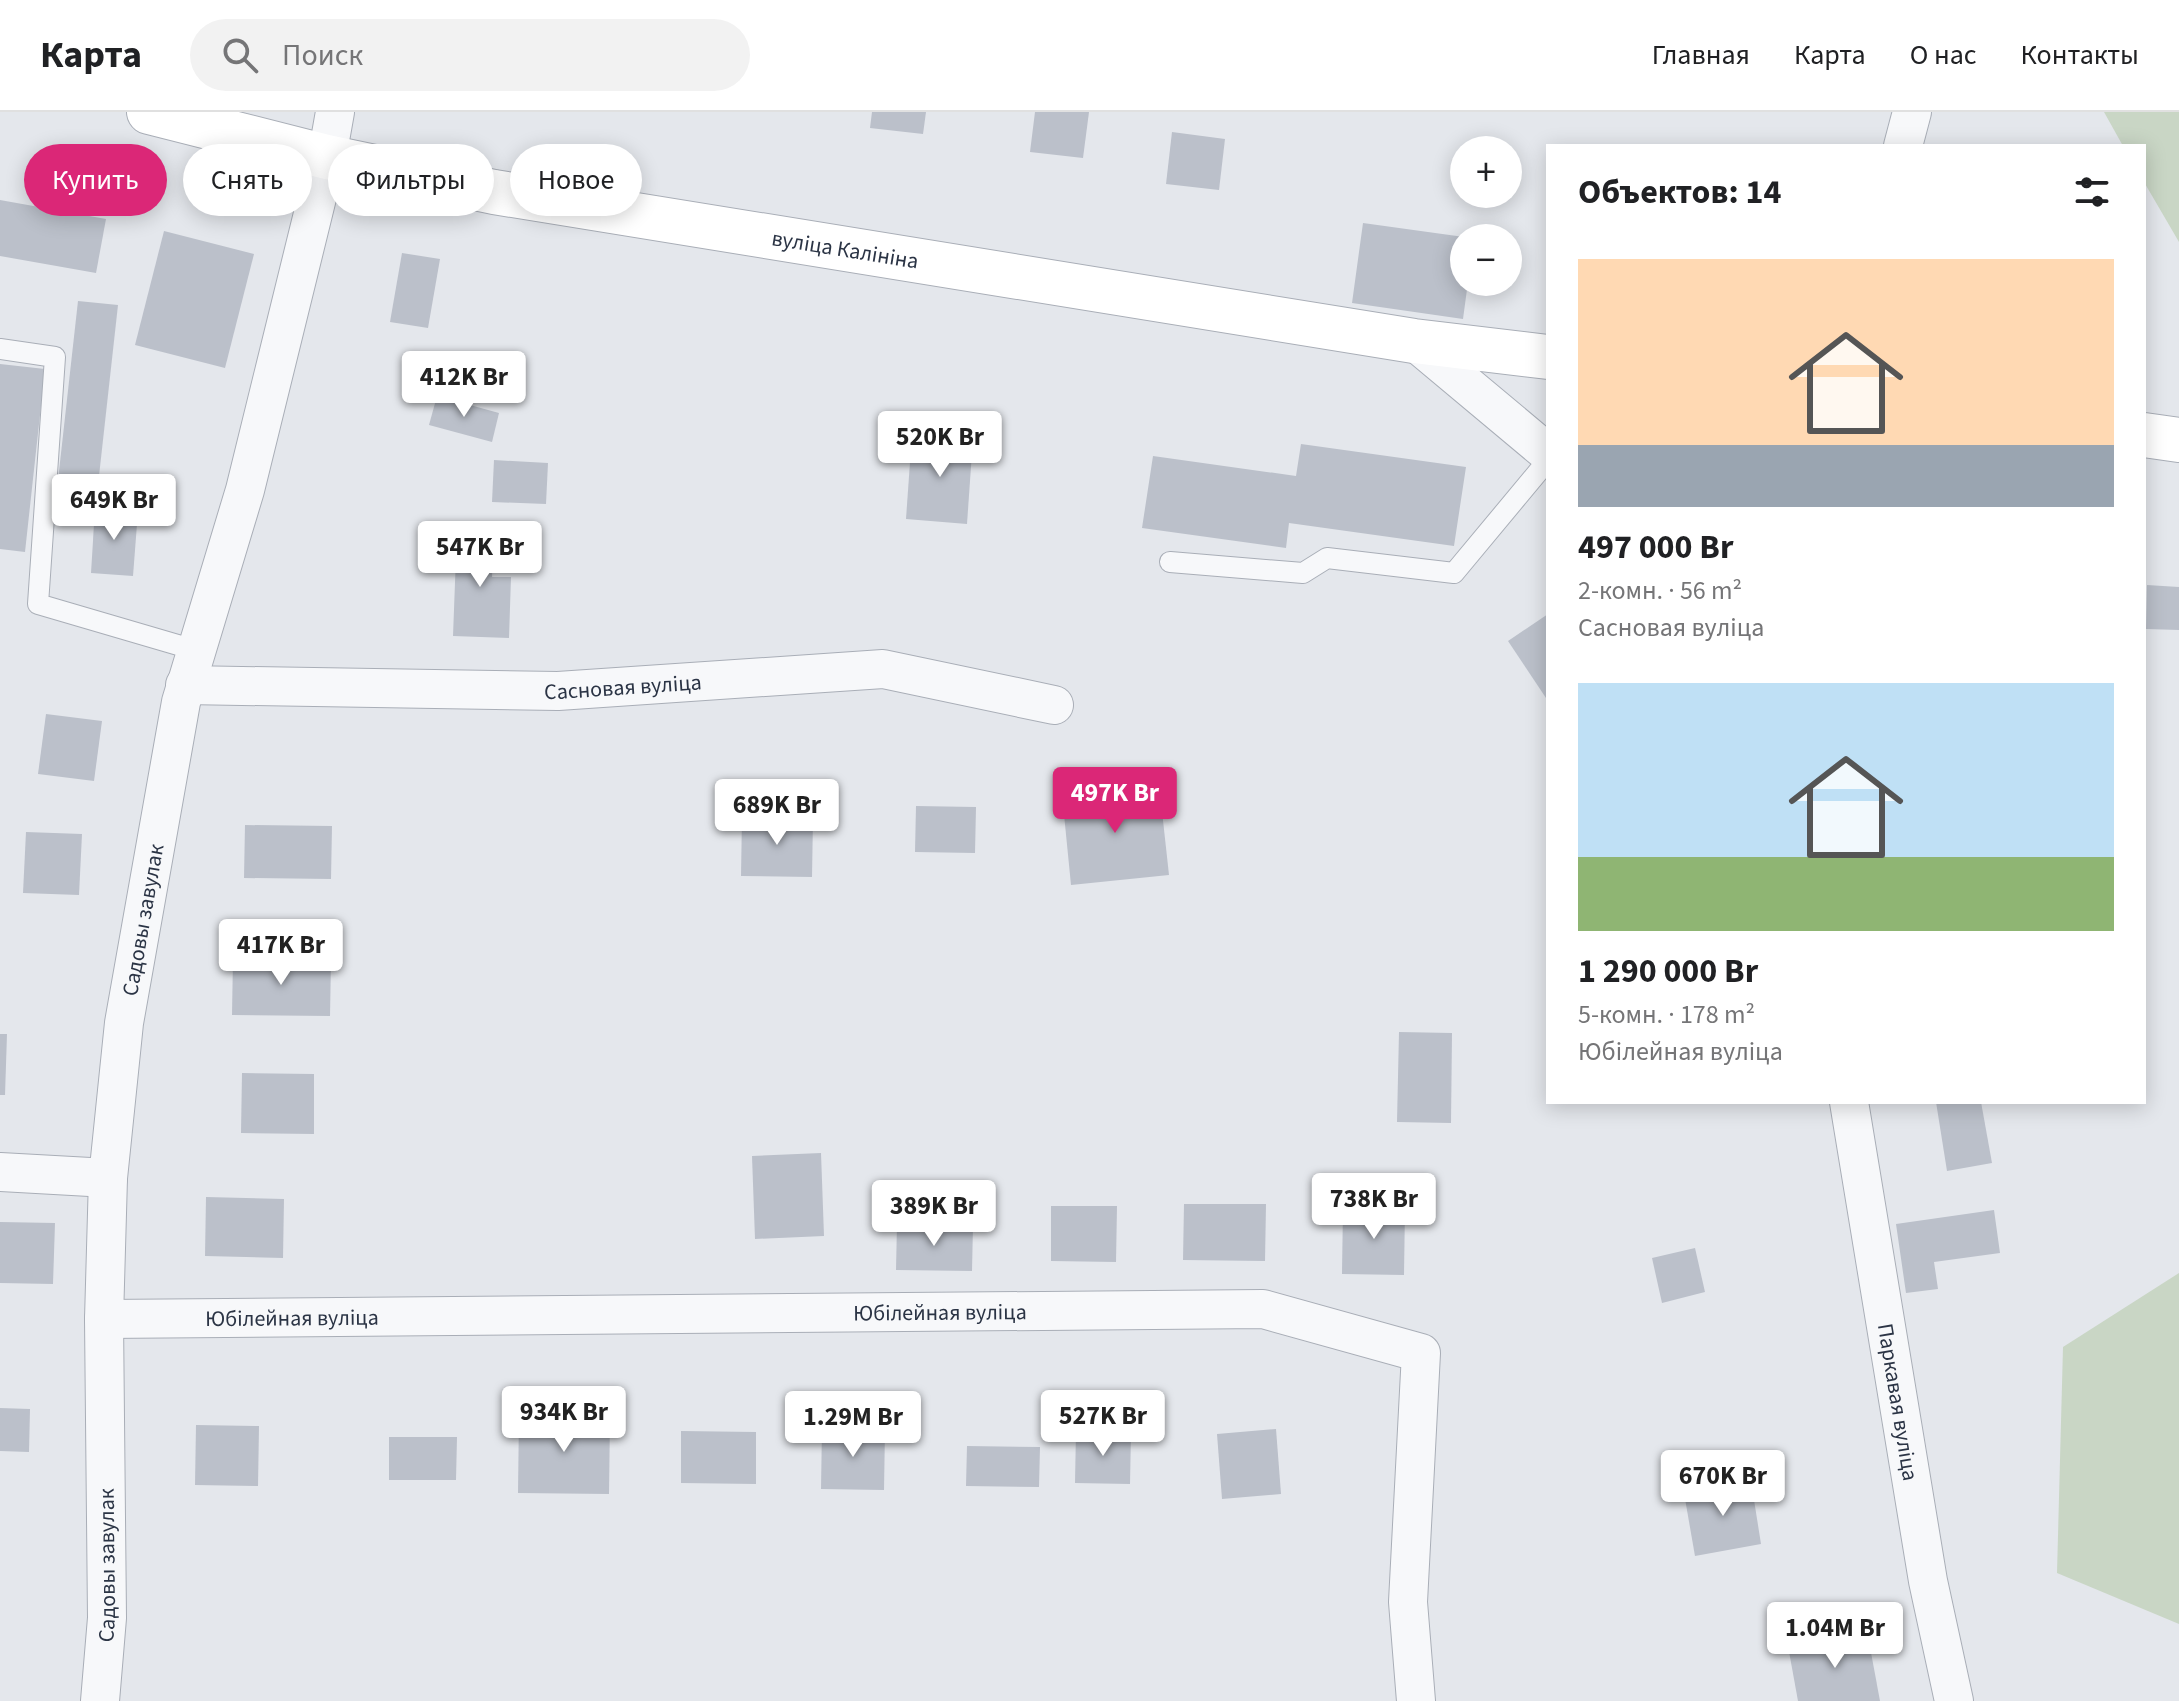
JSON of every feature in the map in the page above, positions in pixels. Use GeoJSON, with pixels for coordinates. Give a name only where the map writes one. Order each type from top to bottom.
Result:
{"type":"FeatureCollection","features":[{"type":"Feature","properties":{"kind":"street","name":"вуліца Калініна"},"geometry":{"type":"LineString","coordinates":[[149,112],[327,157],[494,192],[1414,341],[1546,357]]}},
{"type":"Feature","properties":{"kind":"street","name":"Садовы завулак"},"geometry":{"type":"LineString","coordinates":[[100,1701],[107,1618],[104,1319],[108,1178],[124,1023],[190,668],[245,490],[327,157],[335,112]]}},
{"type":"Feature","properties":{"kind":"street"},"geometry":{"type":"LineString","coordinates":[[1904,144],[1912,112]]}},
{"type":"Feature","properties":{"kind":"street"},"geometry":{"type":"LineString","coordinates":[[1414,341],[1546,451]]}},
{"type":"Feature","properties":{"kind":"street"},"geometry":{"type":"LineString","coordinates":[[2146,435],[2179,440]]}},
{"type":"Feature","properties":{"kind":"street","name":"Сасновая вуліца"},"geometry":{"type":"LineString","coordinates":[[190,668],[558,691],[883,669],[1054,705]]}},
{"type":"Feature","properties":{"kind":"street","name":"Паркавая вуліца"},"geometry":{"type":"LineString","coordinates":[[1849,1104],[1928,1581],[1954,1701]]}},
{"type":"Feature","properties":{"kind":"street"},"geometry":{"type":"LineString","coordinates":[[0,1172],[108,1178]]}},
{"type":"Feature","properties":{"kind":"street","name":"Юбілейная вуліца"},"geometry":{"type":"LineString","coordinates":[[104,1319],[1263,1309],[1421,1353],[1408,1602],[1416,1701]]}},
{"type":"Feature","properties":{"kind":"lane"},"geometry":{"type":"LineString","coordinates":[[0,349],[55,357],[38,604],[190,668]]}},
{"type":"Feature","properties":{"kind":"lane"},"geometry":{"type":"LineString","coordinates":[[1170,562],[1303,573],[1327,558],[1454,573],[1546,462]]}},
{"type":"Feature","properties":{"kind":"green space"},"geometry":{"type":"Polygon","coordinates":[[[2104,112],[2179,112],[2179,242],[2146,185],[2146,144],[2122,144],[2104,112]]]}},
{"type":"Feature","properties":{"kind":"green space"},"geometry":{"type":"Polygon","coordinates":[[[2179,1273],[2179,1624],[2057,1573],[2063,1347],[2179,1273]]]}},
{"type":"Feature","properties":{"kind":"building"},"geometry":{"type":"Polygon","coordinates":[[[872,112],[926,112],[923,134],[870,128],[872,112]]]}},
{"type":"Feature","properties":{"kind":"building"},"geometry":{"type":"Polygon","coordinates":[[[1035,112],[1089,112],[1083,158],[1030,152],[1035,112]]]}},
{"type":"Feature","properties":{"kind":"building"},"geometry":{"type":"Polygon","coordinates":[[[1172,132],[1225,139],[1219,190],[1166,184],[1172,132]]]}},
{"type":"Feature","properties":{"kind":"building"},"geometry":{"type":"Polygon","coordinates":[[[0,200],[24,204],[24,216],[106,219],[96,273],[0,256],[0,200]]]}},
{"type":"Feature","properties":{"kind":"building"},"geometry":{"type":"Polygon","coordinates":[[[1363,223],[1450,235],[1450,296],[1466,296],[1463,319],[1352,303],[1363,223]]]}},
{"type":"Feature","properties":{"kind":"building"},"geometry":{"type":"Polygon","coordinates":[[[164,231],[254,254],[225,368],[135,345],[164,231]]]}},
{"type":"Feature","properties":{"kind":"building"},"geometry":{"type":"Polygon","coordinates":[[[402,253],[440,259],[428,328],[390,322],[402,253]]]}},
{"type":"Feature","properties":{"kind":"building"},"geometry":{"type":"Polygon","coordinates":[[[78,301],[118,305],[97,494],[57,489],[78,301]]]}},
{"type":"Feature","properties":{"kind":"building"},"geometry":{"type":"Polygon","coordinates":[[[0,364],[45,369],[25,552],[0,549],[0,364]]]}},
{"type":"Feature","properties":{"kind":"building"},"geometry":{"type":"Polygon","coordinates":[[[437,396],[499,413],[492,442],[429,425],[437,396]]]}},
{"type":"Feature","properties":{"kind":"building"},"geometry":{"type":"Polygon","coordinates":[[[912,434],[973,438],[967,524],[906,519],[912,434]]]}},
{"type":"Feature","properties":{"kind":"building"},"geometry":{"type":"Polygon","coordinates":[[[1301,444],[1466,467],[1454,546],[1289,523],[1286,548],[1142,528],[1153,456],[1296,476],[1301,444]]]}},
{"type":"Feature","properties":{"kind":"building"},"geometry":{"type":"Polygon","coordinates":[[[494,460],[548,463],[546,504],[492,502],[494,460]]]}},
{"type":"Feature","properties":{"kind":"building"},"geometry":{"type":"Polygon","coordinates":[[[95,508],[138,511],[133,576],[91,573],[95,508]]]}},
{"type":"Feature","properties":{"kind":"building"},"geometry":{"type":"Polygon","coordinates":[[[457,529],[494,531],[492,577],[511,577],[509,638],[453,636],[457,529]]]}},
{"type":"Feature","properties":{"kind":"building"},"geometry":{"type":"Polygon","coordinates":[[[2147,585],[2179,587],[2179,630],[2146,629],[2147,585]]]}},
{"type":"Feature","properties":{"kind":"building"},"geometry":{"type":"Polygon","coordinates":[[[1546,615],[1546,698],[1508,641],[1546,615]]]}},
{"type":"Feature","properties":{"kind":"building"},"geometry":{"type":"Polygon","coordinates":[[[46,714],[102,721],[94,781],[38,774],[46,714]]]}},
{"type":"Feature","properties":{"kind":"building"},"geometry":{"type":"Polygon","coordinates":[[[1159,784],[1169,875],[1071,885],[1062,794],[1159,784]]]}},
{"type":"Feature","properties":{"kind":"building"},"geometry":{"type":"Polygon","coordinates":[[[916,806],[976,807],[975,853],[915,852],[916,806]]]}},
{"type":"Feature","properties":{"kind":"building"},"geometry":{"type":"Polygon","coordinates":[[[742,817],[813,818],[812,877],[741,876],[742,817]]]}},
{"type":"Feature","properties":{"kind":"building"},"geometry":{"type":"Polygon","coordinates":[[[245,825],[332,826],[331,879],[244,878],[245,825]]]}},
{"type":"Feature","properties":{"kind":"building"},"geometry":{"type":"Polygon","coordinates":[[[26,832],[82,834],[79,895],[23,893],[26,832]]]}},
{"type":"Feature","properties":{"kind":"building"},"geometry":{"type":"Polygon","coordinates":[[[233,958],[331,960],[330,1016],[232,1015],[233,958]]]}},
{"type":"Feature","properties":{"kind":"building"},"geometry":{"type":"Polygon","coordinates":[[[1399,1032],[1452,1033],[1451,1123],[1397,1122],[1399,1032]]]}},
{"type":"Feature","properties":{"kind":"building"},"geometry":{"type":"Polygon","coordinates":[[[0,1034],[7,1034],[5,1095],[0,1095],[0,1034]]]}},
{"type":"Feature","properties":{"kind":"building"},"geometry":{"type":"Polygon","coordinates":[[[242,1073],[314,1074],[314,1134],[241,1133],[242,1073]]]}},
{"type":"Feature","properties":{"kind":"building"},"geometry":{"type":"Polygon","coordinates":[[[1936,1104],[1981,1104],[1992,1163],[1947,1171],[1936,1104]]]}},
{"type":"Feature","properties":{"kind":"building"},"geometry":{"type":"Polygon","coordinates":[[[821,1153],[824,1236],[755,1239],[752,1156],[821,1153]]]}},
{"type":"Feature","properties":{"kind":"building"},"geometry":{"type":"Polygon","coordinates":[[[206,1197],[284,1199],[283,1258],[205,1256],[206,1197]]]}},
{"type":"Feature","properties":{"kind":"building"},"geometry":{"type":"Polygon","coordinates":[[[1184,1204],[1266,1204],[1265,1261],[1183,1260],[1184,1204]]]}},
{"type":"Feature","properties":{"kind":"building"},"geometry":{"type":"Polygon","coordinates":[[[1051,1206],[1117,1206],[1116,1262],[1051,1261],[1051,1206]]]}},
{"type":"Feature","properties":{"kind":"building"},"geometry":{"type":"Polygon","coordinates":[[[1343,1208],[1405,1208],[1404,1275],[1342,1274],[1343,1208]]]}},
{"type":"Feature","properties":{"kind":"building"},"geometry":{"type":"Polygon","coordinates":[[[1994,1210],[2000,1253],[1934,1262],[1938,1289],[1906,1293],[1896,1224],[1994,1210]]]}},
{"type":"Feature","properties":{"kind":"building"},"geometry":{"type":"Polygon","coordinates":[[[0,1222],[55,1223],[53,1284],[0,1283],[0,1222]]]}},
{"type":"Feature","properties":{"kind":"building"},"geometry":{"type":"Polygon","coordinates":[[[897,1224],[973,1225],[972,1271],[896,1270],[897,1224]]]}},
{"type":"Feature","properties":{"kind":"building"},"geometry":{"type":"Polygon","coordinates":[[[1695,1248],[1705,1292],[1662,1303],[1652,1258],[1695,1248]]]}},
{"type":"Feature","properties":{"kind":"building"},"geometry":{"type":"Polygon","coordinates":[[[0,1408],[30,1409],[29,1452],[0,1451],[0,1408]]]}},
{"type":"Feature","properties":{"kind":"building"},"geometry":{"type":"Polygon","coordinates":[[[519,1415],[610,1416],[609,1494],[518,1493],[519,1415]]]}},
{"type":"Feature","properties":{"kind":"building"},"geometry":{"type":"Polygon","coordinates":[[[196,1425],[259,1426],[258,1486],[195,1485],[196,1425]]]}},
{"type":"Feature","properties":{"kind":"building"},"geometry":{"type":"Polygon","coordinates":[[[822,1428],[885,1429],[884,1490],[821,1489],[822,1428]]]}},
{"type":"Feature","properties":{"kind":"building"},"geometry":{"type":"Polygon","coordinates":[[[1276,1429],[1281,1494],[1222,1499],[1217,1434],[1276,1429]]]}},
{"type":"Feature","properties":{"kind":"building"},"geometry":{"type":"Polygon","coordinates":[[[681,1431],[756,1432],[756,1484],[681,1483],[681,1431]]]}},
{"type":"Feature","properties":{"kind":"building"},"geometry":{"type":"Polygon","coordinates":[[[1076,1431],[1131,1432],[1130,1484],[1075,1483],[1076,1431]]]}},
{"type":"Feature","properties":{"kind":"building"},"geometry":{"type":"Polygon","coordinates":[[[389,1437],[457,1437],[456,1480],[389,1480],[389,1437]]]}},
{"type":"Feature","properties":{"kind":"building"},"geometry":{"type":"Polygon","coordinates":[[[967,1446],[1040,1447],[1039,1487],[966,1486],[967,1446]]]}},
{"type":"Feature","properties":{"kind":"building"},"geometry":{"type":"Polygon","coordinates":[[[1751,1481],[1761,1544],[1695,1556],[1684,1493],[1751,1481]]]}},
{"type":"Feature","properties":{"kind":"building"},"geometry":{"type":"Polygon","coordinates":[[[1867,1631],[1880,1701],[1798,1701],[1788,1646],[1867,1631]]]}}]}
